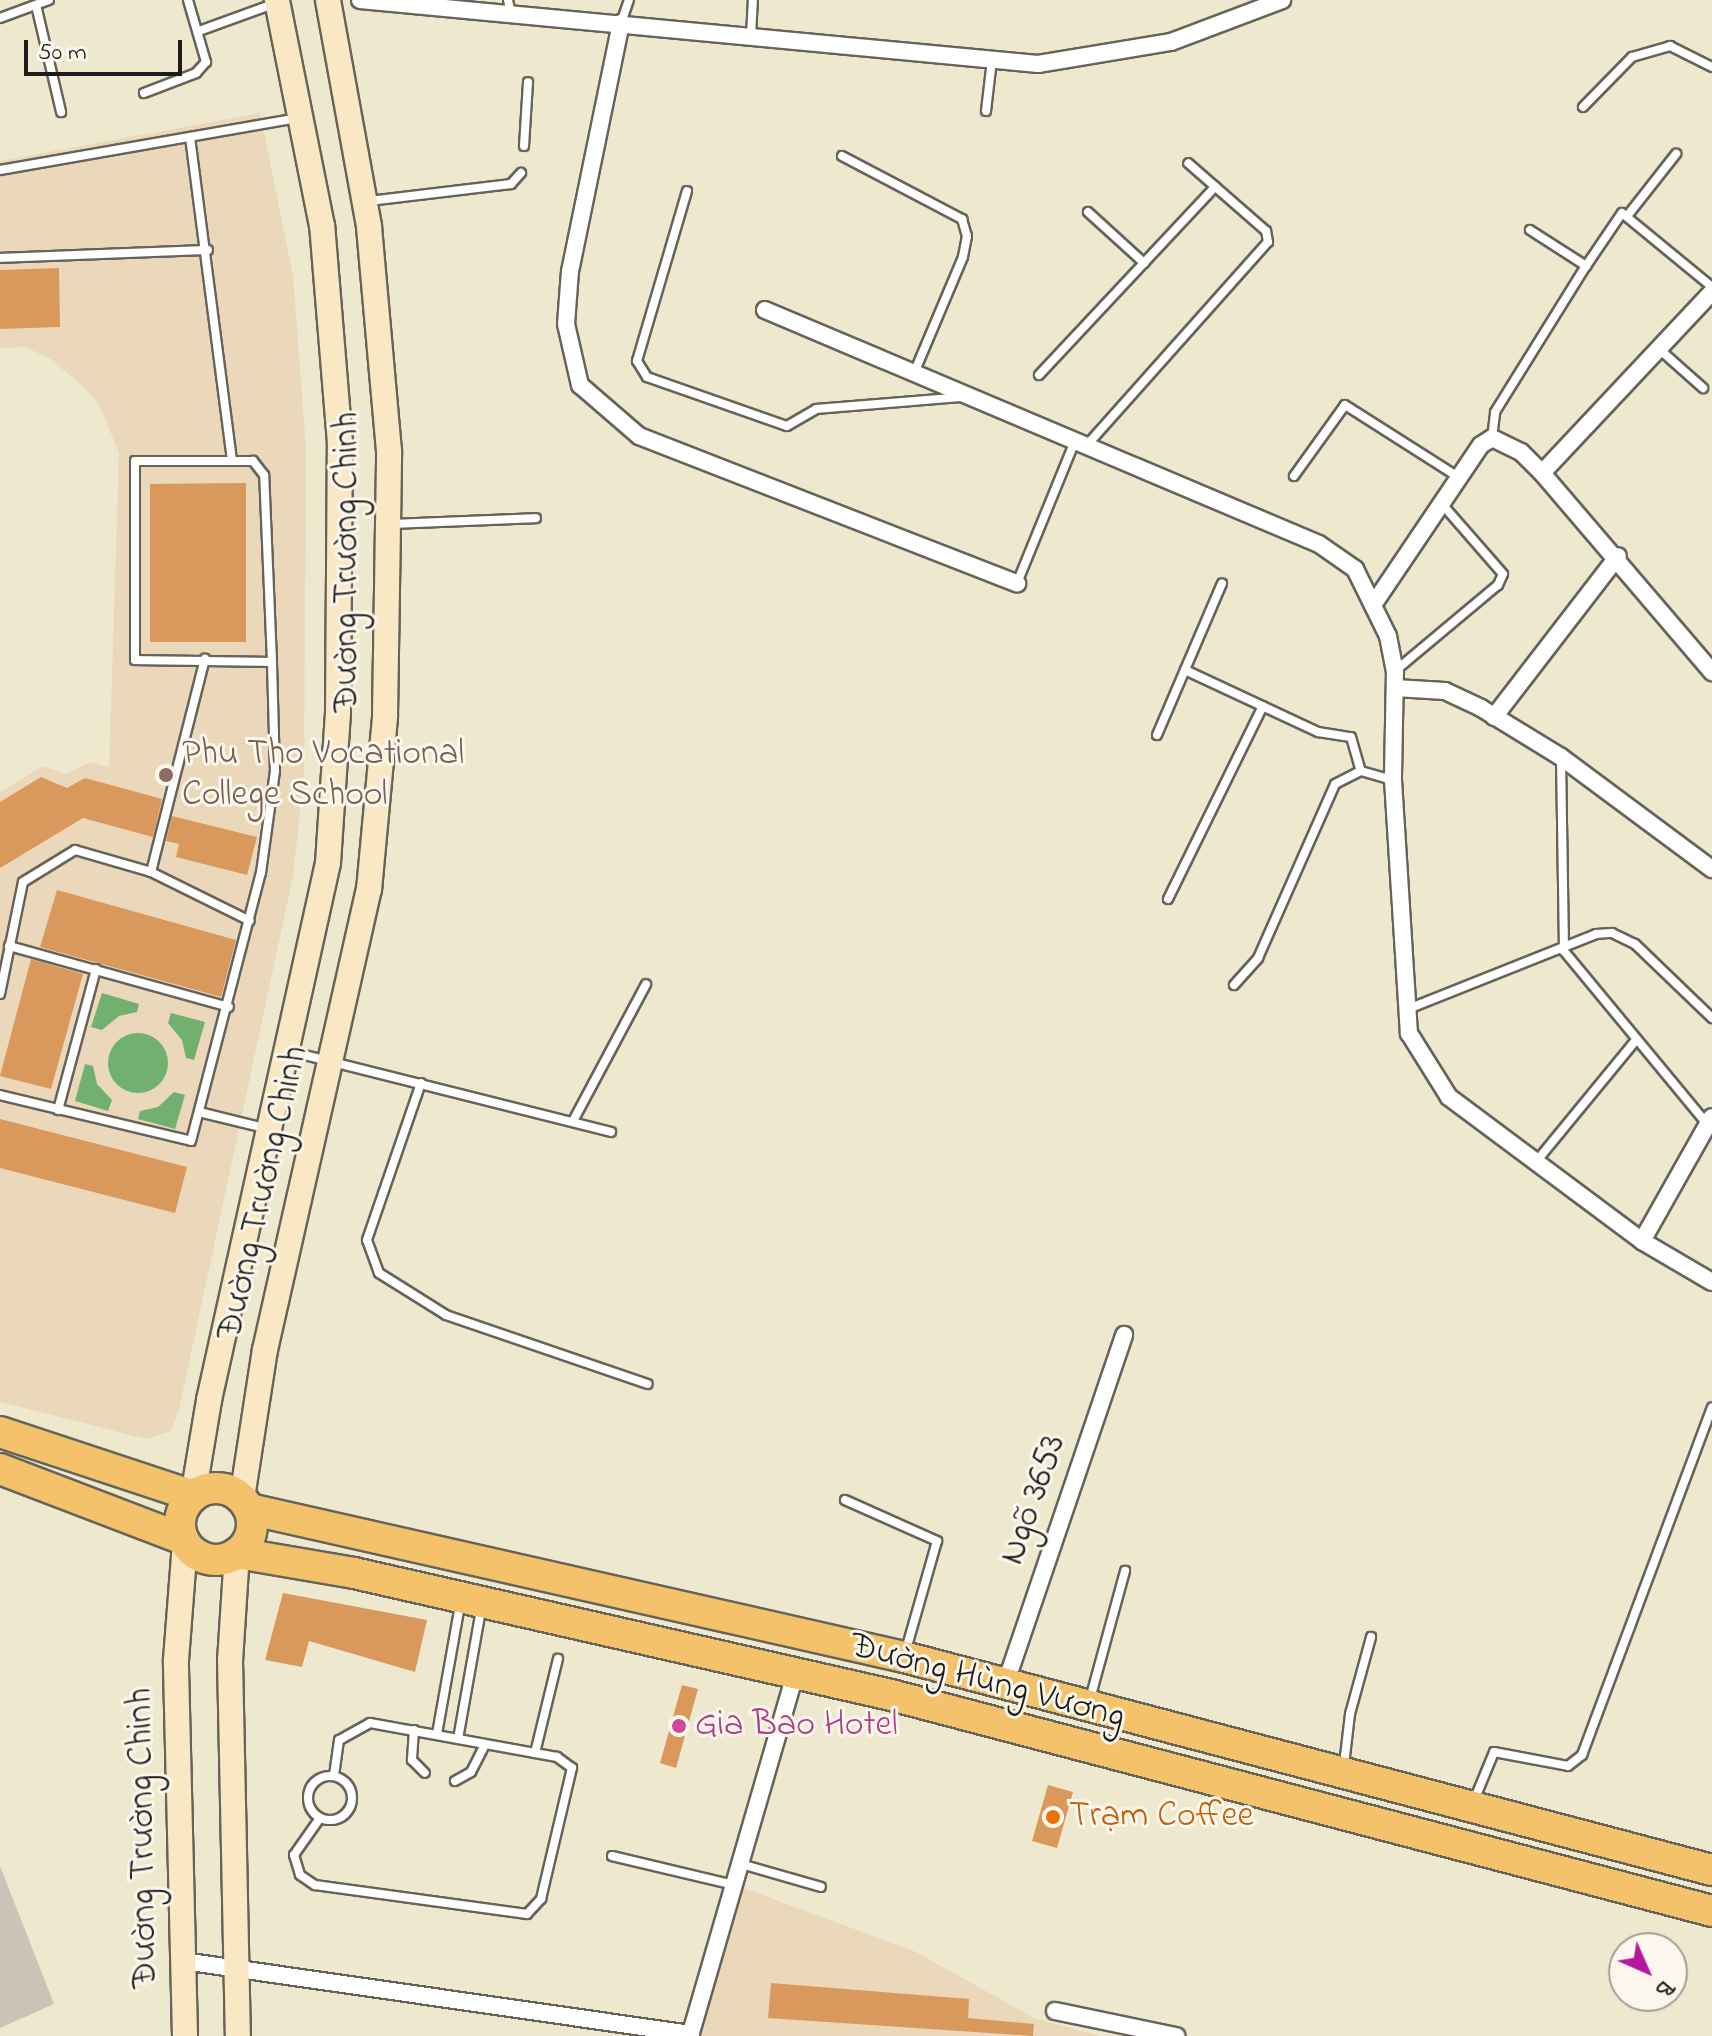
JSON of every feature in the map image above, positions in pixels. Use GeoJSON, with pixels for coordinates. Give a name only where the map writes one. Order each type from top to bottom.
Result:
{"type":"FeatureCollection","features":[{"type":"Feature","properties":{"kind":"highway"},"geometry":{"type":"LineString","coordinates":[[0,1432],[193,1496],[218,1488],[245,1504],[251,1533],[237,1553],[209,1559],[184,1541],[0,1469]]}},
{"type":"Feature","properties":{"kind":"highway"},"geometry":{"type":"LineString","coordinates":[[184,1541],[181,1516],[193,1496]]}},
{"type":"Feature","properties":{"kind":"highway","name":"Đường Hùng Vương"},"geometry":{"type":"LineString","coordinates":[[245,1504],[904,1657],[1712,1870]]}},
{"type":"Feature","properties":{"kind":"highway","name":"Đường Hùng Vương"},"geometry":{"type":"LineString","coordinates":[[237,1553],[472,1599],[796,1672],[1712,1911]]}},
{"type":"Feature","properties":{"kind":"main road","name":"Đường Trường Chinh"},"geometry":{"type":"LineString","coordinates":[[245,1504],[260,1376],[372,872],[385,716],[389,451],[366,201],[328,0]]}},
{"type":"Feature","properties":{"kind":"main road","name":"Đường Trường Chinh"},"geometry":{"type":"LineString","coordinates":[[193,1496],[268,1129],[328,863],[338,714],[340,443],[322,226],[277,1]]}},
{"type":"Feature","properties":{"kind":"main road","name":"Đường Trường Chinh"},"geometry":{"type":"LineString","coordinates":[[184,1541],[176,1660],[185,2036]]}},
{"type":"Feature","properties":{"kind":"main road"},"geometry":{"type":"LineString","coordinates":[[237,1553],[230,1660],[238,2036]]}},
{"type":"Feature","properties":{"kind":"street"},"geometry":{"type":"LineString","coordinates":[[360,0],[510,7],[621,23],[992,60],[1065,63],[1171,42],[1282,0]]}},
{"type":"Feature","properties":{"kind":"street"},"geometry":{"type":"LineString","coordinates":[[621,23],[570,271],[566,324],[570,362],[580,385],[639,436],[1017,583]]}},
{"type":"Feature","properties":{"kind":"street"},"geometry":{"type":"LineString","coordinates":[[1542,473],[1711,290]]}},
{"type":"Feature","properties":{"kind":"street"},"geometry":{"type":"LineString","coordinates":[[765,310],[1319,544],[1355,569],[1373,605],[1395,680],[1393,780],[1409,1033],[1449,1097],[1642,1241],[1712,1282]]}},
{"type":"Feature","properties":{"kind":"street"},"geometry":{"type":"LineString","coordinates":[[1373,605],[1458,477],[1481,445],[1492,438],[1521,452],[1542,473],[1618,556],[1712,672]]}},
{"type":"Feature","properties":{"kind":"street"},"geometry":{"type":"LineString","coordinates":[[1494,717],[1618,556]]}},
{"type":"Feature","properties":{"kind":"street"},"geometry":{"type":"LineString","coordinates":[[1395,680],[1445,691],[1494,717],[1561,757],[1712,869]]}},
{"type":"Feature","properties":{"kind":"street"},"geometry":{"type":"LineString","coordinates":[[1642,1241],[1710,1123]]}},
{"type":"Feature","properties":{"kind":"street","name":"Ngõ 3653"},"geometry":{"type":"LineString","coordinates":[[1005,1685],[1124,1335]]}},
{"type":"Feature","properties":{"kind":"street"},"geometry":{"type":"LineString","coordinates":[[183,1961],[691,2035],[796,1672]]}},
{"type":"Feature","properties":{"kind":"street"},"geometry":{"type":"LineString","coordinates":[[1055,2011],[1176,2036]]}},
{"type":"Feature","properties":{"kind":"lane"},"geometry":{"type":"LineString","coordinates":[[0,18],[49,0]]}},
{"type":"Feature","properties":{"kind":"lane"},"geometry":{"type":"LineString","coordinates":[[144,93],[203,67],[199,31],[188,0]]}},
{"type":"Feature","properties":{"kind":"lane"},"geometry":{"type":"LineString","coordinates":[[621,23],[629,0]]}},
{"type":"Feature","properties":{"kind":"lane"},"geometry":{"type":"LineString","coordinates":[[751,36],[753,0]]}},
{"type":"Feature","properties":{"kind":"lane"},"geometry":{"type":"LineString","coordinates":[[199,31],[277,1]]}},
{"type":"Feature","properties":{"kind":"lane"},"geometry":{"type":"LineString","coordinates":[[36,5],[61,112]]}},
{"type":"Feature","properties":{"kind":"lane"},"geometry":{"type":"LineString","coordinates":[[1583,107],[1632,57],[1670,46],[1712,67]]}},
{"type":"Feature","properties":{"kind":"lane"},"geometry":{"type":"LineString","coordinates":[[986,111],[992,60]]}},
{"type":"Feature","properties":{"kind":"lane"},"geometry":{"type":"LineString","coordinates":[[524,146],[528,82]]}},
{"type":"Feature","properties":{"kind":"lane"},"geometry":{"type":"LineString","coordinates":[[0,170],[301,117]]}},
{"type":"Feature","properties":{"kind":"lane"},"geometry":{"type":"LineString","coordinates":[[190,137],[208,250],[232,460]]}},
{"type":"Feature","properties":{"kind":"lane"},"geometry":{"type":"LineString","coordinates":[[1628,215],[1676,154]]}},
{"type":"Feature","properties":{"kind":"lane"},"geometry":{"type":"LineString","coordinates":[[842,156],[962,219],[967,236],[963,257],[914,373]]}},
{"type":"Feature","properties":{"kind":"lane"},"geometry":{"type":"LineString","coordinates":[[1017,583],[1080,443],[1268,242],[1266,231],[1188,163]]}},
{"type":"Feature","properties":{"kind":"lane"},"geometry":{"type":"LineString","coordinates":[[366,201],[511,184],[521,173]]}},
{"type":"Feature","properties":{"kind":"lane"},"geometry":{"type":"LineString","coordinates":[[1039,375],[1215,187]]}},
{"type":"Feature","properties":{"kind":"lane"},"geometry":{"type":"LineString","coordinates":[[687,191],[637,361],[647,377],[787,426],[816,409],[970,396]]}},
{"type":"Feature","properties":{"kind":"lane"},"geometry":{"type":"LineString","coordinates":[[1088,212],[1144,263]]}},
{"type":"Feature","properties":{"kind":"lane"},"geometry":{"type":"LineString","coordinates":[[1492,438],[1495,412],[1613,222],[1622,213],[1628,215],[1711,290]]}},
{"type":"Feature","properties":{"kind":"lane"},"geometry":{"type":"LineString","coordinates":[[1530,230],[1586,266]]}},
{"type":"Feature","properties":{"kind":"lane"},"geometry":{"type":"LineString","coordinates":[[0,258],[208,250]]}},
{"type":"Feature","properties":{"kind":"lane"},"geometry":{"type":"LineString","coordinates":[[1657,347],[1703,388]]}},
{"type":"Feature","properties":{"kind":"lane"},"geometry":{"type":"LineString","coordinates":[[1294,476],[1345,405],[1458,477]]}},
{"type":"Feature","properties":{"kind":"lane"},"geometry":{"type":"LineString","coordinates":[[0,1095],[191,1141],[250,921],[275,771],[272,662],[264,475],[253,461],[135,461],[135,660],[272,662]]}},
{"type":"Feature","properties":{"kind":"lane"},"geometry":{"type":"LineString","coordinates":[[1395,680],[1498,585],[1503,574],[1440,503]]}},
{"type":"Feature","properties":{"kind":"lane"},"geometry":{"type":"LineString","coordinates":[[388,525],[536,518]]}},
{"type":"Feature","properties":{"kind":"lane"},"geometry":{"type":"LineString","coordinates":[[1157,735],[1222,583]]}},
{"type":"Feature","properties":{"kind":"lane"},"geometry":{"type":"LineString","coordinates":[[151,872],[205,659]]}},
{"type":"Feature","properties":{"kind":"lane"},"geometry":{"type":"LineString","coordinates":[[1185,670],[1318,732],[1351,737],[1361,771]]}},
{"type":"Feature","properties":{"kind":"lane"},"geometry":{"type":"LineString","coordinates":[[1168,899],[1263,706]]}},
{"type":"Feature","properties":{"kind":"lane"},"geometry":{"type":"LineString","coordinates":[[1561,757],[1564,951],[1636,1040],[1710,1123]]}},
{"type":"Feature","properties":{"kind":"lane"},"geometry":{"type":"LineString","coordinates":[[1234,985],[1258,958],[1335,784],[1361,771],[1393,780]]}},
{"type":"Feature","properties":{"kind":"lane"},"geometry":{"type":"LineString","coordinates":[[0,994],[23,882],[75,850],[151,872],[250,921]]}},
{"type":"Feature","properties":{"kind":"lane"},"geometry":{"type":"LineString","coordinates":[[1407,1009],[1564,951],[1596,934],[1612,933],[1635,944],[1712,1018]]}},
{"type":"Feature","properties":{"kind":"lane"},"geometry":{"type":"LineString","coordinates":[[9,946],[229,1007]]}},
{"type":"Feature","properties":{"kind":"lane"},"geometry":{"type":"LineString","coordinates":[[58,1110],[96,969]]}},
{"type":"Feature","properties":{"kind":"lane"},"geometry":{"type":"LineString","coordinates":[[573,1121],[646,984]]}},
{"type":"Feature","properties":{"kind":"lane"},"geometry":{"type":"LineString","coordinates":[[1534,1163],[1636,1040]]}},
{"type":"Feature","properties":{"kind":"lane"},"geometry":{"type":"LineString","coordinates":[[286,1050],[611,1132]]}},
{"type":"Feature","properties":{"kind":"lane"},"geometry":{"type":"LineString","coordinates":[[421,1083],[367,1240],[379,1273],[446,1315],[647,1384]]}},
{"type":"Feature","properties":{"kind":"lane"},"geometry":{"type":"LineString","coordinates":[[199,1112],[268,1129]]}},
{"type":"Feature","properties":{"kind":"lane"},"geometry":{"type":"LineString","coordinates":[[1471,1808],[1494,1752],[1568,1766],[1582,1755],[1712,1408]]}},
{"type":"Feature","properties":{"kind":"lane"},"geometry":{"type":"LineString","coordinates":[[845,1500],[937,1541],[904,1657]]}},
{"type":"Feature","properties":{"kind":"lane"},"geometry":{"type":"LineString","coordinates":[[1088,1707],[1125,1571]]}},
{"type":"Feature","properties":{"kind":"lane"},"geometry":{"type":"LineString","coordinates":[[437,1734],[472,1599]]}},
{"type":"Feature","properties":{"kind":"lane"},"geometry":{"type":"LineString","coordinates":[[458,1739],[472,1599]]}},
{"type":"Feature","properties":{"kind":"lane"},"geometry":{"type":"LineString","coordinates":[[1343,1774],[1350,1714],[1371,1637]]}},
{"type":"Feature","properties":{"kind":"lane"},"geometry":{"type":"LineString","coordinates":[[535,1753],[558,1659]]}},
{"type":"Feature","properties":{"kind":"lane"},"geometry":{"type":"LineString","coordinates":[[320,1818],[294,1855],[300,1875],[315,1885],[527,1914],[541,1899],[572,1768],[557,1757],[370,1723],[351,1730],[335,1750],[334,1776]]}},
{"type":"Feature","properties":{"kind":"lane"},"geometry":{"type":"LineString","coordinates":[[414,1730],[412,1760],[425,1773]]}},
{"type":"Feature","properties":{"kind":"lane"},"geometry":{"type":"LineString","coordinates":[[455,1781],[471,1772],[485,1744]]}},
{"type":"Feature","properties":{"kind":"lane"},"geometry":{"type":"LineString","coordinates":[[334,1776],[352,1792],[350,1809],[337,1819],[320,1818],[309,1805],[310,1787],[334,1776]]}},
{"type":"Feature","properties":{"kind":"lane"},"geometry":{"type":"LineString","coordinates":[[612,1856],[735,1885]]}},
{"type":"Feature","properties":{"kind":"lane"},"geometry":{"type":"LineString","coordinates":[[741,1864],[821,1887]]}},
{"type":"Feature","properties":{"kind":"shaded area","name":"Phu Tho Vocational College School"},"geometry":{"type":"Polygon","coordinates":[[[260,113],[293,275],[306,448],[304,776],[293,876],[179,1410],[171,1431],[146,1439],[0,1402],[0,792],[43,766],[66,774],[90,762],[109,767],[119,453],[100,407],[85,388],[49,358],[25,347],[0,348],[0,161],[260,113]]]}},
{"type":"Feature","properties":{"kind":"shaded area"},"geometry":{"type":"Polygon","coordinates":[[[0,1866],[54,2004],[0,2028],[0,1866]]]}},
{"type":"Feature","properties":{"kind":"shaded area"},"geometry":{"type":"Polygon","coordinates":[[[741,1887],[916,1952],[1034,2018],[1101,2036],[700,2036],[741,1887]]]}},
{"type":"Feature","properties":{"kind":"green space"},"geometry":{"type":"Polygon","coordinates":[[[102,993],[139,1004],[137,1012],[119,1016],[102,1030],[91,1027],[102,993]]]}},
{"type":"Feature","properties":{"kind":"green space"},"geometry":{"type":"Polygon","coordinates":[[[171,1013],[205,1022],[194,1060],[186,1058],[182,1040],[168,1023],[171,1013]]]}},
{"type":"Feature","properties":{"kind":"green space"},"geometry":{"type":"Polygon","coordinates":[[[138,1033],[149,1035],[159,1042],[166,1052],[166,1074],[159,1084],[149,1091],[138,1093],[127,1091],[117,1084],[110,1074],[108,1063],[110,1052],[117,1042],[127,1035],[138,1033]]]}},
{"type":"Feature","properties":{"kind":"green space"},"geometry":{"type":"Polygon","coordinates":[[[85,1064],[93,1066],[97,1084],[112,1100],[108,1111],[75,1101],[85,1064]]]}},
{"type":"Feature","properties":{"kind":"green space"},"geometry":{"type":"Polygon","coordinates":[[[174,1092],[185,1095],[175,1129],[138,1119],[140,1111],[158,1107],[174,1092]]]}},
{"type":"Feature","properties":{"kind":"building"},"geometry":{"type":"Polygon","coordinates":[[[59,268],[60,327],[0,329],[0,270],[59,268]]]}},
{"type":"Feature","properties":{"kind":"building"},"geometry":{"type":"Polygon","coordinates":[[[246,483],[246,642],[150,642],[150,484],[246,483]]]}},
{"type":"Feature","properties":{"kind":"building"},"geometry":{"type":"Polygon","coordinates":[[[41,777],[67,788],[85,778],[162,799],[153,837],[83,818],[0,868],[0,802],[41,777]]]}},
{"type":"Feature","properties":{"kind":"building"},"geometry":{"type":"Polygon","coordinates":[[[172,816],[257,837],[247,875],[176,857],[179,844],[166,841],[172,816]]]}},
{"type":"Feature","properties":{"kind":"building"},"geometry":{"type":"Polygon","coordinates":[[[57,890],[236,940],[221,997],[40,947],[57,890]]]}},
{"type":"Feature","properties":{"kind":"building"},"geometry":{"type":"Polygon","coordinates":[[[31,959],[83,974],[51,1089],[0,1076],[31,959]]]}},
{"type":"Feature","properties":{"kind":"building"},"geometry":{"type":"Polygon","coordinates":[[[0,1119],[187,1167],[175,1213],[0,1168],[0,1119]]]}},
{"type":"Feature","properties":{"kind":"building"},"geometry":{"type":"Polygon","coordinates":[[[283,1593],[427,1620],[415,1672],[309,1641],[302,1667],[265,1660],[283,1593]]]}},
{"type":"Feature","properties":{"kind":"building","name":"Gia Bao Hotel"},"geometry":{"type":"Polygon","coordinates":[[[682,1685],[698,1689],[676,1768],[660,1763],[682,1685]]]}},
{"type":"Feature","properties":{"kind":"building","name":"Trạm Coffee"},"geometry":{"type":"Polygon","coordinates":[[[1048,1785],[1073,1792],[1057,1848],[1032,1841],[1048,1785]]]}},
{"type":"Feature","properties":{"kind":"building"},"geometry":{"type":"Polygon","coordinates":[[[771,1983],[969,1999],[968,2018],[1034,2024],[1033,2036],[768,2018],[771,1983]]]}},
{"type":"Feature","properties":{"kind":"place","name":"Phu Tho Vocational College School"},"geometry":{"type":"Point","coordinates":[166,775]}},
{"type":"Feature","properties":{"kind":"place","name":"Gia Bao Hotel"},"geometry":{"type":"Point","coordinates":[679,1726]}},
{"type":"Feature","properties":{"kind":"place","name":"Trạm Coffee"},"geometry":{"type":"Point","coordinates":[1053,1817]}}]}
